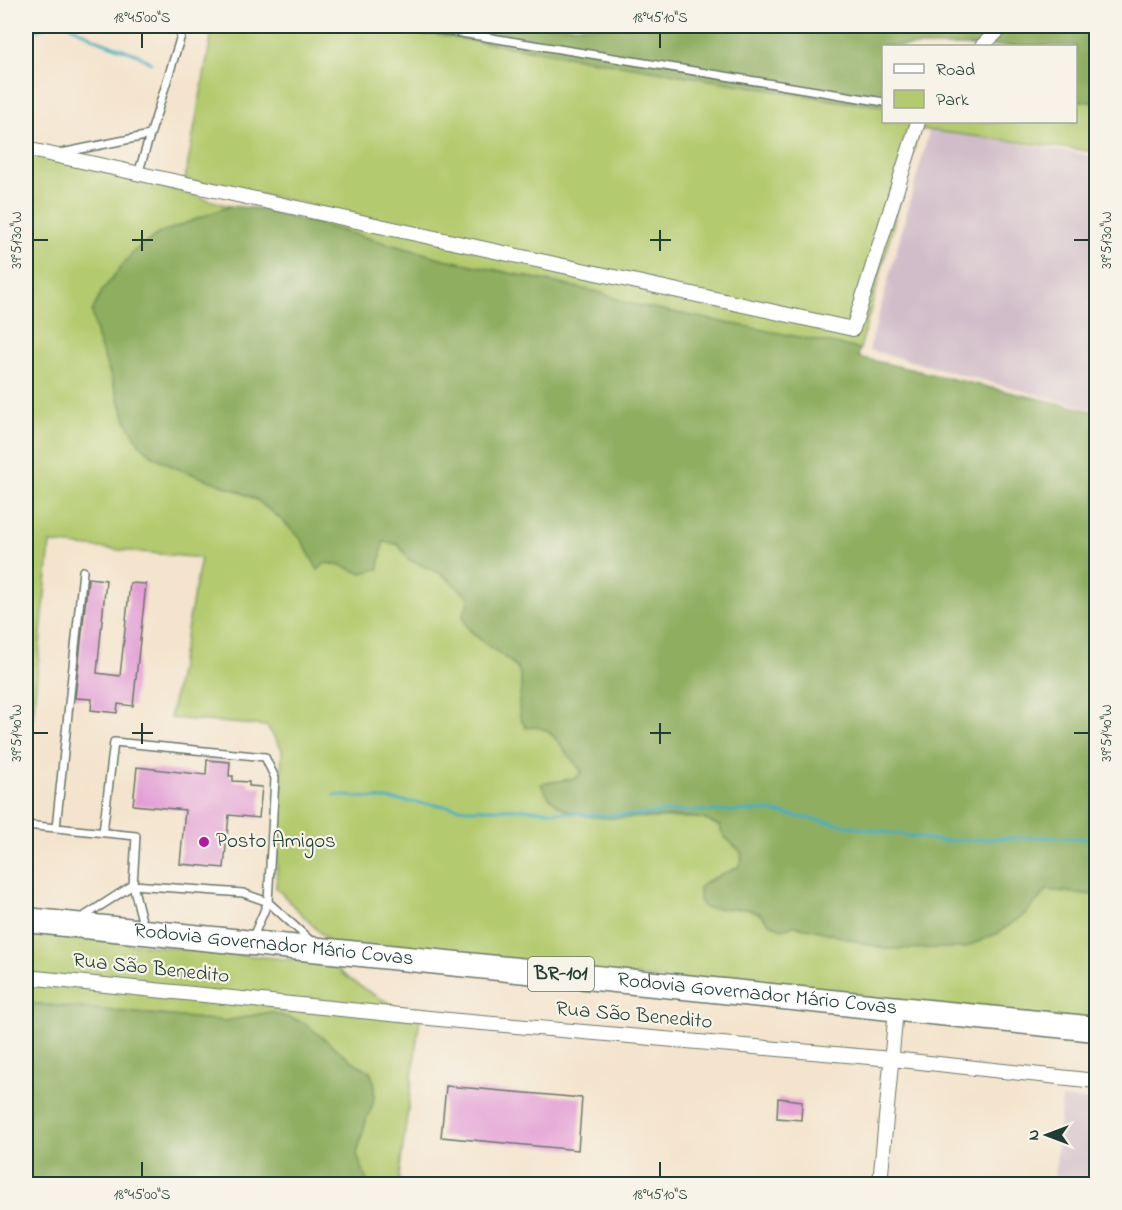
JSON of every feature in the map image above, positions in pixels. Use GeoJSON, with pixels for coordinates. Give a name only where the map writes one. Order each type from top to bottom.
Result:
{"type":"FeatureCollection","features":[{"type":"Feature","properties":{"kind":"highway","name":"Rodovia Governador Mário Covas"},"geometry":{"type":"LineString","coordinates":[[26,920],[1096,1029]]}},
{"type":"Feature","properties":{"kind":"street"},"geometry":{"type":"LineString","coordinates":[[983,45],[1003,26]]}},
{"type":"Feature","properties":{"kind":"street"},"geometry":{"type":"LineString","coordinates":[[26,149],[853,329],[918,123]]}},
{"type":"Feature","properties":{"kind":"street","name":"Rua São Benedito"},"geometry":{"type":"LineString","coordinates":[[26,977],[483,1023],[892,1059],[1096,1081]]}},
{"type":"Feature","properties":{"kind":"street"},"geometry":{"type":"LineString","coordinates":[[880,1185],[896,1009]]}},
{"type":"Feature","properties":{"kind":"lane"},"geometry":{"type":"LineString","coordinates":[[138,174],[184,26]]}},
{"type":"Feature","properties":{"kind":"lane"},"geometry":{"type":"LineString","coordinates":[[418,26],[882,102]]}},
{"type":"Feature","properties":{"kind":"lane"},"geometry":{"type":"LineString","coordinates":[[52,155],[150,135]]}},
{"type":"Feature","properties":{"kind":"lane"},"geometry":{"type":"LineString","coordinates":[[56,828],[83,572]]}},
{"type":"Feature","properties":{"kind":"lane"},"geometry":{"type":"LineString","coordinates":[[103,832],[114,742],[265,757],[275,778],[268,902],[250,942]]}},
{"type":"Feature","properties":{"kind":"lane"},"geometry":{"type":"LineString","coordinates":[[26,825],[136,836],[133,885],[144,931]]}},
{"type":"Feature","properties":{"kind":"lane"},"geometry":{"type":"LineString","coordinates":[[73,924],[133,885],[243,893],[268,902],[320,950]]}},
{"type":"Feature","properties":{"kind":"shaded area"},"geometry":{"type":"Polygon","coordinates":[[[930,128],[1096,157],[1096,410],[869,350],[930,128]]]}},
{"type":"Feature","properties":{"kind":"shaded area"},"geometry":{"type":"Polygon","coordinates":[[[1062,1098],[1096,1101],[1096,1184],[1054,1184],[1062,1098]]]}},
{"type":"Feature","properties":{"kind":"green space"},"geometry":{"type":"Polygon","coordinates":[[[213,26],[386,26],[838,101],[882,106],[882,123],[1077,123],[1077,100],[1096,103],[1096,152],[919,129],[860,349],[626,303],[602,293],[444,259],[306,221],[308,204],[185,180],[213,26]]]}},
{"type":"Feature","properties":{"kind":"green space"},"geometry":{"type":"Polygon","coordinates":[[[386,26],[1096,26],[1096,103],[1077,100],[1077,45],[882,45],[882,106],[838,101],[386,26]]]}},
{"type":"Feature","properties":{"kind":"green space"},"geometry":{"type":"Polygon","coordinates":[[[26,152],[52,155],[230,206],[158,234],[133,252],[92,312],[97,337],[127,422],[140,445],[198,476],[257,500],[301,539],[318,570],[325,563],[340,565],[361,573],[383,542],[399,544],[409,560],[442,574],[469,597],[468,606],[463,614],[465,623],[482,641],[518,670],[521,682],[519,702],[536,726],[557,739],[582,772],[576,778],[541,784],[645,818],[701,818],[719,826],[724,836],[741,852],[742,859],[738,867],[706,882],[705,908],[748,909],[781,928],[794,926],[812,929],[886,949],[964,947],[998,933],[1026,913],[1047,890],[1096,895],[1096,1023],[332,945],[276,888],[282,749],[267,726],[170,718],[201,558],[50,543],[33,716],[26,716],[26,152]]]}},
{"type":"Feature","properties":{"kind":"green space"},"geometry":{"type":"Polygon","coordinates":[[[230,206],[262,209],[444,259],[602,293],[626,303],[860,349],[858,357],[1096,412],[1096,895],[1047,890],[1026,913],[998,933],[964,948],[886,949],[812,929],[794,926],[782,929],[748,909],[705,908],[699,901],[699,888],[706,882],[738,867],[742,859],[741,852],[724,836],[719,825],[702,819],[683,817],[590,816],[569,811],[552,801],[541,784],[576,778],[582,772],[550,733],[540,728],[526,728],[519,710],[521,680],[518,669],[481,640],[465,623],[463,614],[468,606],[469,597],[442,574],[409,560],[398,544],[383,542],[379,569],[361,573],[340,565],[325,563],[318,570],[301,539],[257,500],[176,468],[153,456],[140,445],[127,422],[97,337],[92,312],[102,291],[133,252],[158,234],[230,206]]]}},
{"type":"Feature","properties":{"kind":"green space"},"geometry":{"type":"Polygon","coordinates":[[[26,933],[333,964],[361,987],[420,1018],[398,1184],[368,1184],[357,1154],[373,1104],[375,1084],[370,1072],[270,1012],[226,1021],[26,1003],[26,933]]]}},
{"type":"Feature","properties":{"kind":"green space"},"geometry":{"type":"Polygon","coordinates":[[[26,1003],[226,1021],[270,1012],[303,1022],[370,1072],[375,1084],[373,1104],[357,1154],[368,1184],[26,1184],[26,1003]]]}},
{"type":"Feature","properties":{"kind":"building"},"geometry":{"type":"Polygon","coordinates":[[[88,578],[106,580],[97,673],[120,676],[130,583],[146,584],[133,706],[118,704],[117,713],[91,710],[92,699],[75,698],[88,578]]]}},
{"type":"Feature","properties":{"kind":"building"},"geometry":{"type":"Polygon","coordinates":[[[207,760],[230,762],[229,776],[233,776],[233,781],[249,782],[249,786],[262,787],[259,818],[229,815],[224,868],[180,864],[185,810],[133,805],[137,767],[206,775],[207,760]]]}},
{"type":"Feature","properties":{"kind":"building"},"geometry":{"type":"Polygon","coordinates":[[[446,1086],[582,1098],[578,1150],[441,1137],[446,1086]]]}},
{"type":"Feature","properties":{"kind":"building"},"geometry":{"type":"Polygon","coordinates":[[[778,1098],[802,1101],[801,1120],[777,1118],[778,1098]]]}},
{"type":"Feature","properties":{"kind":"waterway"},"geometry":{"type":"LineString","coordinates":[[26,33],[47,26]]}},
{"type":"Feature","properties":{"kind":"waterway"},"geometry":{"type":"LineString","coordinates":[[71,26],[100,41],[136,54],[151,63]]}},
{"type":"Feature","properties":{"kind":"waterway"},"geometry":{"type":"LineString","coordinates":[[334,795],[468,809],[523,809],[596,815],[637,815],[678,811],[768,811],[942,841],[1039,837],[1096,839]]}},
{"type":"Feature","properties":{"kind":"place","name":"Posto Amigos"},"geometry":{"type":"Point","coordinates":[204,842]}}]}
